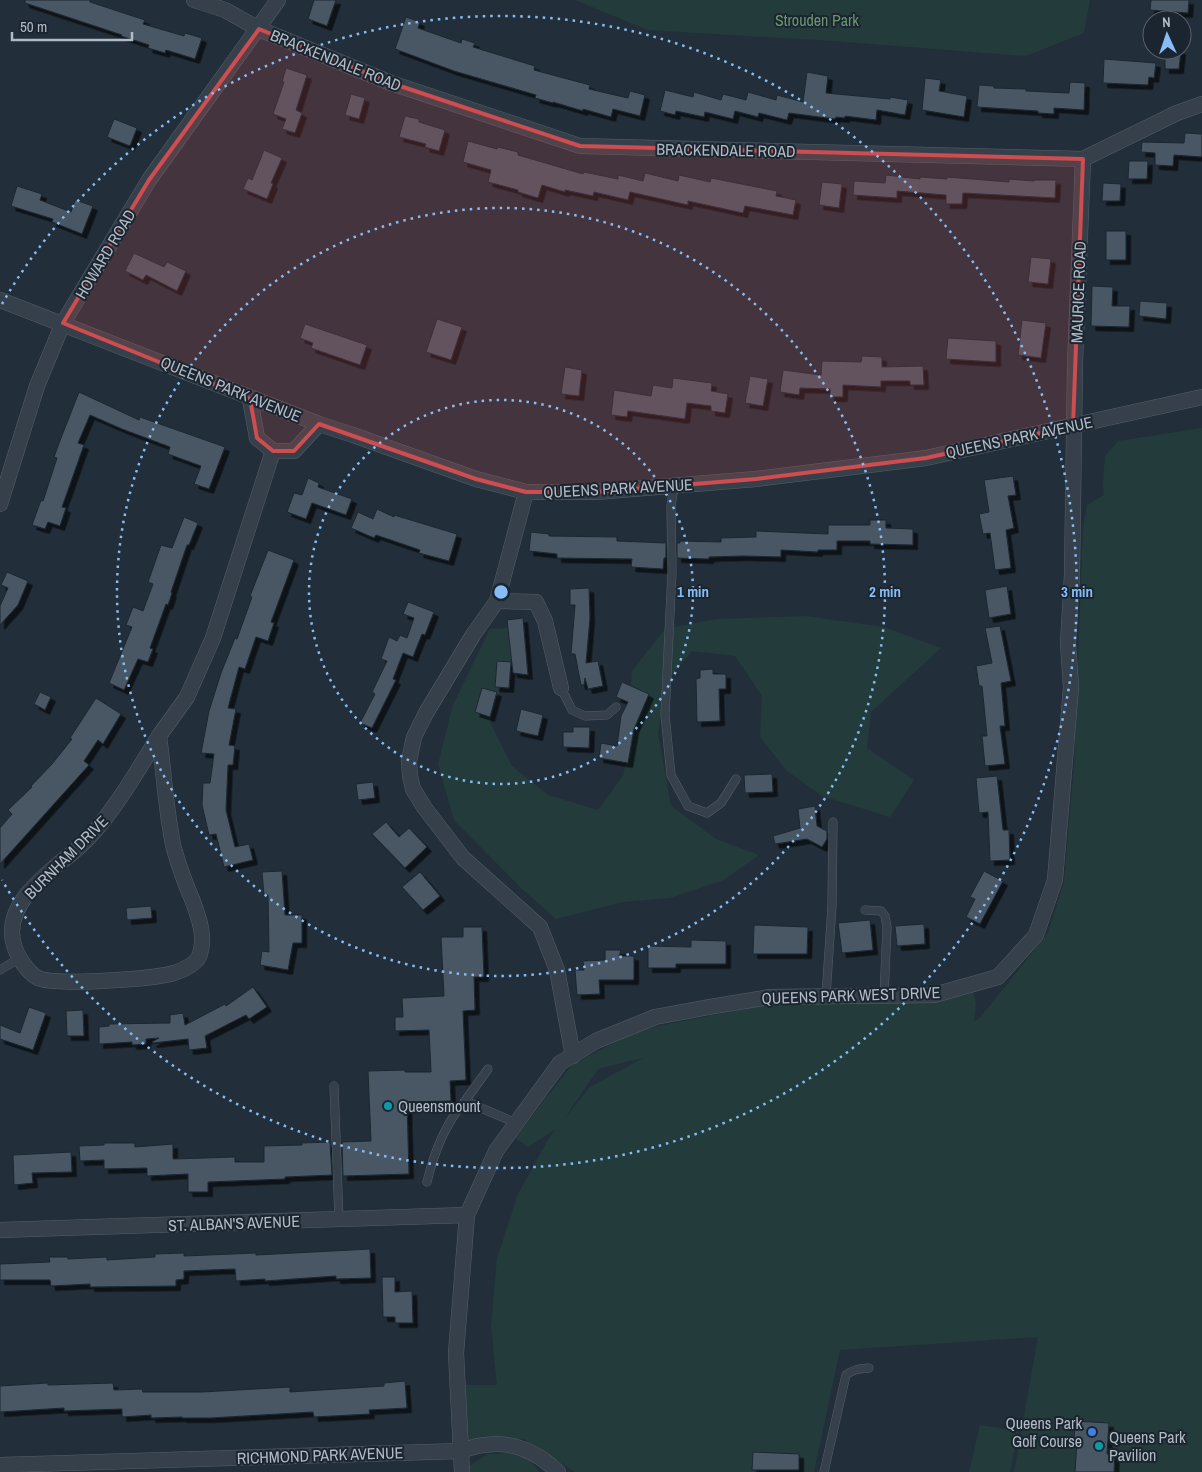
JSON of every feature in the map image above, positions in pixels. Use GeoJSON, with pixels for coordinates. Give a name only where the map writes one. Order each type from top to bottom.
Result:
{"type":"FeatureCollection","features":[{"type":"Feature","properties":{"kind":"street","name":"BRACKENDALE ROAD"},"geometry":{"type":"LineString","coordinates":[[194,0],[225,10],[259,29],[391,84],[580,146],[1083,159],[1177,113],[1202,104]]}},
{"type":"Feature","properties":{"kind":"street"},"geometry":{"type":"LineString","coordinates":[[259,29],[278,0]]}},
{"type":"Feature","properties":{"kind":"street","name":"HOWARD ROAD"},"geometry":{"type":"LineString","coordinates":[[0,504],[37,386],[63,323],[149,180],[259,29]]}},
{"type":"Feature","properties":{"kind":"street","name":"MAURICE ROAD"},"geometry":{"type":"LineString","coordinates":[[1074,426],[1083,159]]}},
{"type":"Feature","properties":{"kind":"street","name":"QUEENS PARK AVENUE"},"geometry":{"type":"LineString","coordinates":[[0,300],[318,424],[476,479],[526,492],[596,492],[674,487],[926,458],[1202,397]]}},
{"type":"Feature","properties":{"kind":"street"},"geometry":{"type":"LineString","coordinates":[[250,399],[257,438],[273,451],[294,451],[318,424]]}},
{"type":"Feature","properties":{"kind":"street","name":"QUEENS PARK WEST DRIVE"},"geometry":{"type":"LineString","coordinates":[[462,1472],[456,1353],[467,1215],[496,1151],[560,1063],[596,1041],[655,1017],[770,997],[934,995],[998,978],[1036,935],[1055,880],[1070,687],[1068,643],[1072,574],[1074,426]]}},
{"type":"Feature","properties":{"kind":"street","name":"BURNHAM DRIVE"},"geometry":{"type":"LineString","coordinates":[[159,736],[174,848],[199,918],[203,939],[200,956],[190,966],[173,973],[150,977],[65,982],[38,978],[23,964],[14,944],[12,933],[14,919],[21,903],[46,874],[72,853],[101,824],[122,796],[159,736],[188,697],[212,638],[273,451]]}},
{"type":"Feature","properties":{"kind":"street"},"geometry":{"type":"LineString","coordinates":[[526,492],[497,601],[473,635],[426,713],[414,737],[409,760],[410,776],[413,789],[424,807],[462,858],[540,927],[557,970],[573,1056]]}},
{"type":"Feature","properties":{"kind":"street"},"geometry":{"type":"LineString","coordinates":[[497,601],[536,602],[545,620],[561,688]]}},
{"type":"Feature","properties":{"kind":"street","name":"ST. ALBAN'S AVENUE"},"geometry":{"type":"LineString","coordinates":[[0,1230],[467,1215]]}},
{"type":"Feature","properties":{"kind":"street"},"geometry":{"type":"LineString","coordinates":[[461,1451],[478,1445],[511,1445],[536,1454],[558,1472]]}},
{"type":"Feature","properties":{"kind":"street","name":"RICHMOND PARK AVENUE"},"geometry":{"type":"LineString","coordinates":[[0,1465],[461,1451]]}},
{"type":"Feature","properties":{"kind":"lane"},"geometry":{"type":"LineString","coordinates":[[674,487],[671,506],[672,572],[665,714],[671,775],[688,806],[707,813],[721,803],[736,779]]}},
{"type":"Feature","properties":{"kind":"lane"},"geometry":{"type":"LineString","coordinates":[[561,688],[572,710],[584,716],[607,715],[616,707]]}},
{"type":"Feature","properties":{"kind":"lane"},"geometry":{"type":"LineString","coordinates":[[826,996],[832,906],[833,822]]}},
{"type":"Feature","properties":{"kind":"lane"},"geometry":{"type":"LineString","coordinates":[[865,910],[881,911],[885,916],[887,927],[884,996]]}},
{"type":"Feature","properties":{"kind":"lane"},"geometry":{"type":"LineString","coordinates":[[0,970],[20,958]]}},
{"type":"Feature","properties":{"kind":"lane"},"geometry":{"type":"LineString","coordinates":[[427,1182],[432,1160],[442,1137],[457,1110],[466,1101],[488,1069]]}},
{"type":"Feature","properties":{"kind":"lane"},"geometry":{"type":"LineString","coordinates":[[334,1086],[339,1219]]}},
{"type":"Feature","properties":{"kind":"lane"},"geometry":{"type":"LineString","coordinates":[[466,1101],[516,1123]]}},
{"type":"Feature","properties":{"kind":"lane"},"geometry":{"type":"LineString","coordinates":[[824,1472],[846,1375],[850,1371],[869,1368]]}},
{"type":"Feature","properties":{"kind":"highlighted area"},"geometry":{"type":"Polygon","coordinates":[[[259,29],[391,83],[580,146],[1083,159],[1073,426],[926,458],[756,479],[596,492],[526,492],[476,479],[319,424],[294,451],[273,451],[257,438],[250,399],[63,323],[149,180],[259,29]]]}},
{"type":"Feature","properties":{"kind":"green space","name":"Strouden Park"},"geometry":{"type":"Polygon","coordinates":[[[575,0],[1090,0],[1084,33],[1026,56],[833,41],[648,30],[575,0]]]}},
{"type":"Feature","properties":{"kind":"green space"},"geometry":{"type":"Polygon","coordinates":[[[1202,428],[1202,1472],[1014,1472],[1038,1337],[840,1350],[814,1472],[575,1472],[524,1439],[467,1442],[464,1385],[497,1385],[491,1326],[497,1258],[518,1194],[549,1138],[556,1129],[528,1147],[515,1138],[572,1065],[638,1030],[769,1004],[973,991],[976,1004],[974,1021],[979,1019],[1048,933],[1064,882],[1074,764],[1083,528],[1087,505],[1104,495],[1105,456],[1118,441],[1202,428]],[[643,1058],[598,1069],[564,1119],[590,1087],[643,1058]]]}},
{"type":"Feature","properties":{"kind":"green space"},"geometry":{"type":"Polygon","coordinates":[[[805,616],[884,627],[941,648],[871,712],[867,748],[914,780],[890,817],[822,796],[787,771],[760,737],[762,696],[735,656],[692,651],[666,682],[658,733],[671,806],[716,839],[759,855],[724,880],[670,898],[623,902],[556,919],[522,889],[454,820],[438,764],[453,705],[490,629],[525,627],[506,671],[490,722],[512,766],[548,795],[598,810],[624,774],[632,671],[665,629],[716,619],[805,616]]]}},
{"type":"Feature","properties":{"kind":"green space"},"geometry":{"type":"Polygon","coordinates":[[[980,1425],[1018,1431],[1010,1472],[969,1472],[980,1425]]]}},
{"type":"Feature","properties":{"kind":"green space"},"geometry":{"type":"Polygon","coordinates":[[[507,1453],[526,1459],[539,1472],[470,1472],[469,1466],[488,1454],[507,1453]]]}},
{"type":"Feature","properties":{"kind":"building"},"geometry":{"type":"Polygon","coordinates":[[[25,0],[90,0],[90,2],[145,20],[143,24],[184,36],[185,33],[202,38],[195,59],[166,50],[165,53],[148,48],[149,45],[122,35],[25,3],[25,0]]]}},
{"type":"Feature","properties":{"kind":"building"},"geometry":{"type":"Polygon","coordinates":[[[314,0],[336,0],[327,26],[308,19],[314,0]]]}},
{"type":"Feature","properties":{"kind":"building"},"geometry":{"type":"Polygon","coordinates":[[[1151,0],[1189,0],[1188,10],[1150,10],[1151,0]]]}},
{"type":"Feature","properties":{"kind":"building"},"geometry":{"type":"Polygon","coordinates":[[[406,17],[420,22],[418,28],[461,43],[462,39],[475,43],[473,47],[535,66],[534,70],[590,85],[589,89],[628,98],[630,91],[645,95],[640,116],[613,109],[611,117],[553,103],[535,98],[536,95],[454,71],[395,49],[406,17]]]}},
{"type":"Feature","properties":{"kind":"building"},"geometry":{"type":"Polygon","coordinates":[[[1104,59],[1156,63],[1154,78],[1149,77],[1148,85],[1103,83],[1104,59]]]}},
{"type":"Feature","properties":{"kind":"building"},"geometry":{"type":"Polygon","coordinates":[[[1165,60],[1180,60],[1179,69],[1165,69],[1165,60]]]}},
{"type":"Feature","properties":{"kind":"building"},"geometry":{"type":"Polygon","coordinates":[[[286,68],[307,75],[296,110],[302,113],[295,133],[282,129],[286,119],[273,114],[284,82],[282,82],[286,68]]]}},
{"type":"Feature","properties":{"kind":"building"},"geometry":{"type":"Polygon","coordinates":[[[807,72],[828,76],[826,93],[908,100],[905,115],[877,110],[876,120],[845,116],[845,118],[836,117],[835,119],[789,113],[787,120],[759,113],[758,117],[735,111],[733,119],[705,112],[704,117],[676,111],[675,115],[660,111],[665,90],[693,97],[694,92],[721,100],[723,94],[746,100],[748,92],[776,100],[777,95],[803,102],[807,72]]]}},
{"type":"Feature","properties":{"kind":"building"},"geometry":{"type":"Polygon","coordinates":[[[925,78],[941,80],[939,91],[967,96],[964,117],[922,110],[925,78]]]}},
{"type":"Feature","properties":{"kind":"building"},"geometry":{"type":"Polygon","coordinates":[[[1070,82],[1085,83],[1084,110],[1054,108],[1054,114],[1038,113],[1038,111],[977,107],[979,85],[994,86],[994,88],[1026,89],[1026,91],[1069,93],[1070,82]]]}},
{"type":"Feature","properties":{"kind":"building"},"geometry":{"type":"Polygon","coordinates":[[[351,94],[365,98],[359,119],[345,115],[351,94]]]}},
{"type":"Feature","properties":{"kind":"building"},"geometry":{"type":"Polygon","coordinates":[[[405,116],[419,119],[419,122],[445,130],[439,151],[425,147],[426,144],[399,137],[405,116]]]}},
{"type":"Feature","properties":{"kind":"building"},"geometry":{"type":"Polygon","coordinates":[[[114,119],[137,128],[130,146],[107,137],[114,119]]]}},
{"type":"Feature","properties":{"kind":"building"},"geometry":{"type":"Polygon","coordinates":[[[1185,133],[1202,134],[1202,157],[1174,155],[1173,166],[1155,165],[1155,153],[1141,152],[1142,142],[1184,143],[1185,133]]]}},
{"type":"Feature","properties":{"kind":"building"},"geometry":{"type":"Polygon","coordinates":[[[468,141],[497,149],[498,147],[518,152],[518,155],[583,174],[584,172],[618,179],[618,175],[643,181],[645,173],[678,181],[679,175],[710,182],[711,178],[777,191],[776,196],[796,200],[793,215],[745,206],[743,213],[688,201],[688,205],[630,192],[628,200],[594,192],[593,196],[565,190],[565,192],[542,185],[538,198],[518,192],[518,190],[488,182],[491,170],[463,162],[468,141]]]}},
{"type":"Feature","properties":{"kind":"building"},"geometry":{"type":"Polygon","coordinates":[[[264,150],[282,158],[271,183],[273,184],[267,199],[243,189],[248,178],[252,180],[264,150]]]}},
{"type":"Feature","properties":{"kind":"building"},"geometry":{"type":"Polygon","coordinates":[[[1129,161],[1148,161],[1147,179],[1128,179],[1129,161]]]}},
{"type":"Feature","properties":{"kind":"building"},"geometry":{"type":"Polygon","coordinates":[[[886,175],[920,179],[920,177],[947,179],[947,177],[1009,182],[1009,179],[1056,180],[1055,198],[963,193],[962,204],[946,204],[946,195],[897,191],[897,198],[853,195],[854,181],[885,183],[886,175]]]}},
{"type":"Feature","properties":{"kind":"building"},"geometry":{"type":"Polygon","coordinates":[[[822,182],[842,184],[839,208],[819,205],[822,182]]]}},
{"type":"Feature","properties":{"kind":"building"},"geometry":{"type":"Polygon","coordinates":[[[1103,183],[1121,184],[1120,201],[1102,201],[1103,183]]]}},
{"type":"Feature","properties":{"kind":"building"},"geometry":{"type":"Polygon","coordinates":[[[17,186],[42,194],[40,200],[71,212],[75,200],[93,206],[82,234],[52,222],[53,219],[11,206],[17,186]]]}},
{"type":"Feature","properties":{"kind":"building"},"geometry":{"type":"Polygon","coordinates":[[[1106,231],[1126,231],[1126,260],[1106,260],[1106,231]]]}},
{"type":"Feature","properties":{"kind":"building"},"geometry":{"type":"Polygon","coordinates":[[[134,253],[164,267],[167,262],[186,271],[177,291],[146,275],[143,280],[125,271],[134,253]]]}},
{"type":"Feature","properties":{"kind":"building"},"geometry":{"type":"Polygon","coordinates":[[[1031,257],[1051,259],[1048,284],[1028,282],[1031,257]]]}},
{"type":"Feature","properties":{"kind":"building"},"geometry":{"type":"Polygon","coordinates":[[[1092,286],[1113,287],[1112,306],[1130,306],[1129,327],[1091,326],[1092,286]]]}},
{"type":"Feature","properties":{"kind":"building"},"geometry":{"type":"Polygon","coordinates":[[[1140,301],[1167,303],[1166,319],[1139,316],[1140,301]]]}},
{"type":"Feature","properties":{"kind":"building"},"geometry":{"type":"Polygon","coordinates":[[[437,319],[462,327],[451,360],[426,352],[437,319]]]}},
{"type":"Feature","properties":{"kind":"building"},"geometry":{"type":"Polygon","coordinates":[[[1022,320],[1046,323],[1041,358],[1018,355],[1022,320]]]}},
{"type":"Feature","properties":{"kind":"building"},"geometry":{"type":"Polygon","coordinates":[[[305,324],[367,345],[360,365],[311,348],[313,343],[300,338],[305,324]]]}},
{"type":"Feature","properties":{"kind":"building"},"geometry":{"type":"Polygon","coordinates":[[[948,338],[996,341],[996,362],[946,359],[948,338]]]}},
{"type":"Feature","properties":{"kind":"building"},"geometry":{"type":"Polygon","coordinates":[[[862,356],[882,357],[882,367],[923,366],[924,385],[910,385],[910,381],[881,381],[881,387],[843,385],[843,397],[830,397],[830,389],[800,388],[799,395],[780,392],[783,370],[821,375],[822,361],[861,362],[862,356]]]}},
{"type":"Feature","properties":{"kind":"building"},"geometry":{"type":"Polygon","coordinates":[[[565,367],[582,370],[579,396],[561,394],[565,367]]]}},
{"type":"Feature","properties":{"kind":"building"},"geometry":{"type":"Polygon","coordinates":[[[750,376],[768,379],[763,406],[745,403],[750,376]]]}},
{"type":"Feature","properties":{"kind":"building"},"geometry":{"type":"Polygon","coordinates":[[[673,378],[712,383],[711,391],[728,394],[725,413],[711,411],[711,406],[687,403],[685,419],[628,411],[627,417],[611,415],[614,390],[651,396],[653,385],[672,388],[673,378]]]}},
{"type":"Feature","properties":{"kind":"building"},"geometry":{"type":"Polygon","coordinates":[[[79,392],[139,420],[140,417],[225,447],[209,489],[194,484],[201,466],[168,454],[170,447],[90,415],[78,443],[84,445],[62,507],[66,508],[60,526],[48,522],[45,529],[32,525],[41,500],[43,501],[57,458],[54,457],[79,392]]]}},
{"type":"Feature","properties":{"kind":"building"},"geometry":{"type":"Polygon","coordinates":[[[1013,476],[1016,495],[1008,496],[1014,528],[1006,530],[1011,568],[995,570],[990,533],[983,534],[979,514],[989,512],[984,480],[1013,476]]]}},
{"type":"Feature","properties":{"kind":"building"},"geometry":{"type":"Polygon","coordinates":[[[308,478],[319,483],[318,487],[352,499],[346,515],[312,503],[306,519],[287,512],[294,493],[302,495],[308,478]]]}},
{"type":"Feature","properties":{"kind":"building"},"geometry":{"type":"Polygon","coordinates":[[[377,509],[394,517],[394,515],[457,534],[449,561],[419,553],[420,550],[376,535],[374,538],[351,528],[358,512],[373,519],[377,509]]]}},
{"type":"Feature","properties":{"kind":"building"},"geometry":{"type":"Polygon","coordinates":[[[184,517],[198,523],[189,545],[187,545],[168,605],[166,604],[150,648],[153,649],[148,662],[138,659],[124,690],[109,683],[132,627],[126,625],[133,607],[143,611],[153,584],[148,582],[161,545],[172,548],[184,517]]]}},
{"type":"Feature","properties":{"kind":"building"},"geometry":{"type":"Polygon","coordinates":[[[870,520],[886,520],[886,528],[913,529],[913,545],[870,544],[870,541],[837,541],[837,550],[818,550],[818,552],[781,550],[781,557],[677,558],[677,543],[680,543],[680,541],[721,542],[721,538],[756,537],[756,531],[828,534],[828,525],[870,525],[870,520]]]}},
{"type":"Feature","properties":{"kind":"building"},"geometry":{"type":"Polygon","coordinates":[[[531,532],[549,534],[549,536],[617,537],[617,541],[666,543],[666,558],[664,558],[663,569],[631,567],[632,559],[557,558],[557,554],[529,551],[531,532]]]}},
{"type":"Feature","properties":{"kind":"building"},"geometry":{"type":"Polygon","coordinates":[[[268,550],[294,560],[271,622],[274,623],[268,641],[256,637],[245,669],[239,667],[228,708],[236,709],[229,745],[235,746],[233,765],[228,765],[226,810],[235,847],[249,844],[253,860],[224,867],[216,834],[209,835],[202,805],[203,783],[210,783],[214,754],[201,753],[209,711],[221,673],[235,638],[237,639],[252,597],[250,596],[268,550]]]}},
{"type":"Feature","properties":{"kind":"building"},"geometry":{"type":"Polygon","coordinates":[[[7,572],[28,581],[18,605],[0,625],[0,606],[8,588],[1,585],[7,572]]]}},
{"type":"Feature","properties":{"kind":"building"},"geometry":{"type":"Polygon","coordinates":[[[1007,586],[1011,614],[989,618],[985,590],[1007,586]]]}},
{"type":"Feature","properties":{"kind":"building"},"geometry":{"type":"Polygon","coordinates":[[[589,588],[590,618],[586,663],[598,661],[603,686],[588,689],[585,678],[584,685],[581,685],[575,654],[571,654],[575,605],[570,605],[570,589],[589,588]]]}},
{"type":"Feature","properties":{"kind":"building"},"geometry":{"type":"Polygon","coordinates":[[[408,602],[434,612],[425,635],[422,634],[413,657],[403,653],[393,679],[396,680],[372,728],[360,723],[375,694],[372,692],[387,661],[381,659],[389,637],[397,641],[400,635],[407,638],[414,618],[403,614],[408,602]]]}},
{"type":"Feature","properties":{"kind":"building"},"geometry":{"type":"Polygon","coordinates":[[[523,618],[528,675],[513,673],[507,620],[523,618]]]}},
{"type":"Feature","properties":{"kind":"building"},"geometry":{"type":"Polygon","coordinates":[[[1000,626],[1011,681],[1001,683],[1005,726],[1000,726],[1005,764],[985,766],[982,736],[987,736],[982,686],[979,686],[976,666],[992,663],[985,628],[1000,626]]]}},
{"type":"Feature","properties":{"kind":"building"},"geometry":{"type":"Polygon","coordinates":[[[497,661],[511,662],[509,688],[495,687],[497,661]]]}},
{"type":"Feature","properties":{"kind":"building"},"geometry":{"type":"Polygon","coordinates":[[[713,669],[713,674],[726,674],[726,689],[719,689],[720,721],[697,722],[696,679],[700,678],[700,670],[713,669]]]}},
{"type":"Feature","properties":{"kind":"building"},"geometry":{"type":"Polygon","coordinates":[[[622,682],[649,694],[634,729],[628,763],[599,758],[601,743],[617,746],[621,716],[628,702],[616,697],[622,682]]]}},
{"type":"Feature","properties":{"kind":"building"},"geometry":{"type":"Polygon","coordinates":[[[482,688],[497,692],[490,717],[475,712],[482,688]]]}},
{"type":"Feature","properties":{"kind":"building"},"geometry":{"type":"Polygon","coordinates":[[[40,692],[51,697],[45,710],[34,704],[40,692]]]}},
{"type":"Feature","properties":{"kind":"building"},"geometry":{"type":"Polygon","coordinates":[[[96,698],[121,714],[103,744],[98,740],[84,761],[89,765],[0,864],[0,828],[12,814],[8,810],[32,787],[72,739],[70,738],[96,698]]]}},
{"type":"Feature","properties":{"kind":"building"},"geometry":{"type":"Polygon","coordinates":[[[521,709],[543,715],[538,736],[516,731],[521,709]]]}},
{"type":"Feature","properties":{"kind":"building"},"geometry":{"type":"Polygon","coordinates":[[[573,727],[590,727],[589,748],[563,747],[563,732],[573,732],[573,727]]]}},
{"type":"Feature","properties":{"kind":"building"},"geometry":{"type":"Polygon","coordinates":[[[772,774],[773,792],[745,793],[744,775],[772,774]]]}},
{"type":"Feature","properties":{"kind":"building"},"geometry":{"type":"Polygon","coordinates":[[[997,776],[1003,830],[1009,830],[1010,860],[990,861],[988,812],[979,813],[976,778],[997,776]]]}},
{"type":"Feature","properties":{"kind":"building"},"geometry":{"type":"Polygon","coordinates":[[[373,782],[375,798],[358,800],[356,784],[373,782]]]}},
{"type":"Feature","properties":{"kind":"building"},"geometry":{"type":"Polygon","coordinates":[[[815,806],[817,826],[827,831],[827,839],[822,847],[807,839],[775,844],[773,836],[800,828],[798,809],[815,806]]]}},
{"type":"Feature","properties":{"kind":"building"},"geometry":{"type":"Polygon","coordinates":[[[386,822],[399,837],[409,828],[427,847],[405,868],[372,834],[386,822]]]}},
{"type":"Feature","properties":{"kind":"building"},"geometry":{"type":"Polygon","coordinates":[[[282,871],[285,915],[302,915],[302,943],[293,943],[288,970],[260,965],[262,951],[269,952],[268,895],[264,895],[262,872],[282,871]]]}},
{"type":"Feature","properties":{"kind":"building"},"geometry":{"type":"Polygon","coordinates":[[[984,871],[1003,881],[980,924],[966,917],[975,899],[970,897],[984,871]]]}},
{"type":"Feature","properties":{"kind":"building"},"geometry":{"type":"Polygon","coordinates":[[[420,872],[440,896],[423,910],[402,887],[420,872]]]}},
{"type":"Feature","properties":{"kind":"building"},"geometry":{"type":"Polygon","coordinates":[[[151,906],[152,918],[127,920],[126,908],[151,906]]]}},
{"type":"Feature","properties":{"kind":"building"},"geometry":{"type":"Polygon","coordinates":[[[870,920],[873,950],[842,953],[838,923],[870,920]]]}},
{"type":"Feature","properties":{"kind":"building"},"geometry":{"type":"Polygon","coordinates":[[[924,924],[925,944],[897,946],[895,926],[924,924]]]}},
{"type":"Feature","properties":{"kind":"building"},"geometry":{"type":"Polygon","coordinates":[[[754,925],[808,927],[807,954],[753,954],[754,925]]]}},
{"type":"Feature","properties":{"kind":"building"},"geometry":{"type":"Polygon","coordinates":[[[463,927],[482,927],[484,977],[474,977],[475,1010],[463,1011],[466,1080],[450,1081],[451,1101],[407,1102],[409,1174],[343,1176],[342,1142],[371,1141],[368,1071],[405,1070],[405,1072],[431,1072],[429,1030],[395,1031],[395,1017],[403,1017],[402,998],[444,996],[441,937],[463,937],[463,927]]]}},
{"type":"Feature","properties":{"kind":"building"},"geometry":{"type":"Polygon","coordinates":[[[691,940],[726,941],[726,964],[676,964],[676,968],[648,968],[648,946],[691,947],[691,940]]]}},
{"type":"Feature","properties":{"kind":"building"},"geometry":{"type":"Polygon","coordinates":[[[605,950],[621,950],[619,956],[634,956],[634,980],[599,980],[600,994],[577,995],[575,970],[584,970],[583,961],[605,960],[605,950]]]}},
{"type":"Feature","properties":{"kind":"building"},"geometry":{"type":"Polygon","coordinates":[[[253,987],[267,1007],[249,1019],[246,1015],[205,1036],[207,1048],[189,1050],[188,1039],[153,1043],[159,1038],[146,1039],[146,1044],[132,1045],[132,1042],[99,1044],[99,1027],[109,1026],[109,1024],[170,1023],[170,1015],[183,1013],[185,1025],[225,1004],[226,1006],[253,987]]]}},
{"type":"Feature","properties":{"kind":"building"},"geometry":{"type":"Polygon","coordinates":[[[29,1007],[46,1013],[33,1050],[0,1039],[0,1025],[20,1033],[29,1007]]]}},
{"type":"Feature","properties":{"kind":"building"},"geometry":{"type":"Polygon","coordinates":[[[83,1010],[84,1036],[67,1036],[66,1011],[83,1010]]]}},
{"type":"Feature","properties":{"kind":"building"},"geometry":{"type":"Polygon","coordinates":[[[330,1142],[332,1175],[208,1182],[208,1192],[188,1192],[188,1174],[147,1176],[147,1168],[104,1169],[104,1160],[80,1161],[79,1146],[104,1145],[104,1143],[135,1143],[135,1147],[173,1144],[173,1159],[235,1157],[235,1162],[264,1162],[264,1146],[330,1142]]]}},
{"type":"Feature","properties":{"kind":"building"},"geometry":{"type":"Polygon","coordinates":[[[71,1152],[72,1172],[32,1173],[33,1183],[14,1185],[13,1155],[71,1152]]]}},
{"type":"Feature","properties":{"kind":"building"},"geometry":{"type":"Polygon","coordinates":[[[370,1249],[371,1278],[336,1279],[336,1276],[236,1281],[235,1269],[184,1271],[184,1279],[176,1280],[176,1286],[90,1287],[90,1284],[51,1286],[50,1280],[0,1280],[0,1264],[50,1262],[49,1257],[68,1257],[68,1259],[107,1257],[107,1260],[155,1257],[155,1254],[184,1253],[184,1256],[256,1253],[256,1255],[370,1249]]]}},
{"type":"Feature","properties":{"kind":"building"},"geometry":{"type":"Polygon","coordinates":[[[382,1277],[395,1277],[395,1292],[412,1291],[413,1323],[395,1323],[395,1317],[383,1317],[382,1277]]]}},
{"type":"Feature","properties":{"kind":"building"},"geometry":{"type":"Polygon","coordinates":[[[405,1381],[407,1408],[369,1410],[370,1414],[314,1417],[313,1412],[210,1418],[151,1418],[151,1415],[122,1417],[122,1409],[64,1411],[64,1408],[0,1412],[0,1386],[48,1383],[48,1385],[113,1383],[114,1390],[142,1389],[143,1392],[202,1392],[290,1387],[290,1392],[384,1386],[384,1383],[405,1381]]]}},
{"type":"Feature","properties":{"kind":"building","name":"Queens Park Pavilion"},"geometry":{"type":"Polygon","coordinates":[[[1075,1421],[1109,1423],[1107,1454],[1115,1454],[1114,1472],[1075,1472],[1077,1440],[1074,1439],[1075,1421]]]}},
{"type":"Feature","properties":{"kind":"building"},"geometry":{"type":"Polygon","coordinates":[[[753,1452],[799,1454],[799,1470],[752,1470],[753,1452]]]}},
{"type":"Feature","properties":{"kind":"place","name":"Queensmount"},"geometry":{"type":"Point","coordinates":[388,1106]}},
{"type":"Feature","properties":{"kind":"place","name":"Queens Park Golf Course"},"geometry":{"type":"Point","coordinates":[1092,1432]}},
{"type":"Feature","properties":{"kind":"place","name":"Queens Park Pavilion"},"geometry":{"type":"Point","coordinates":[1099,1446]}}]}
